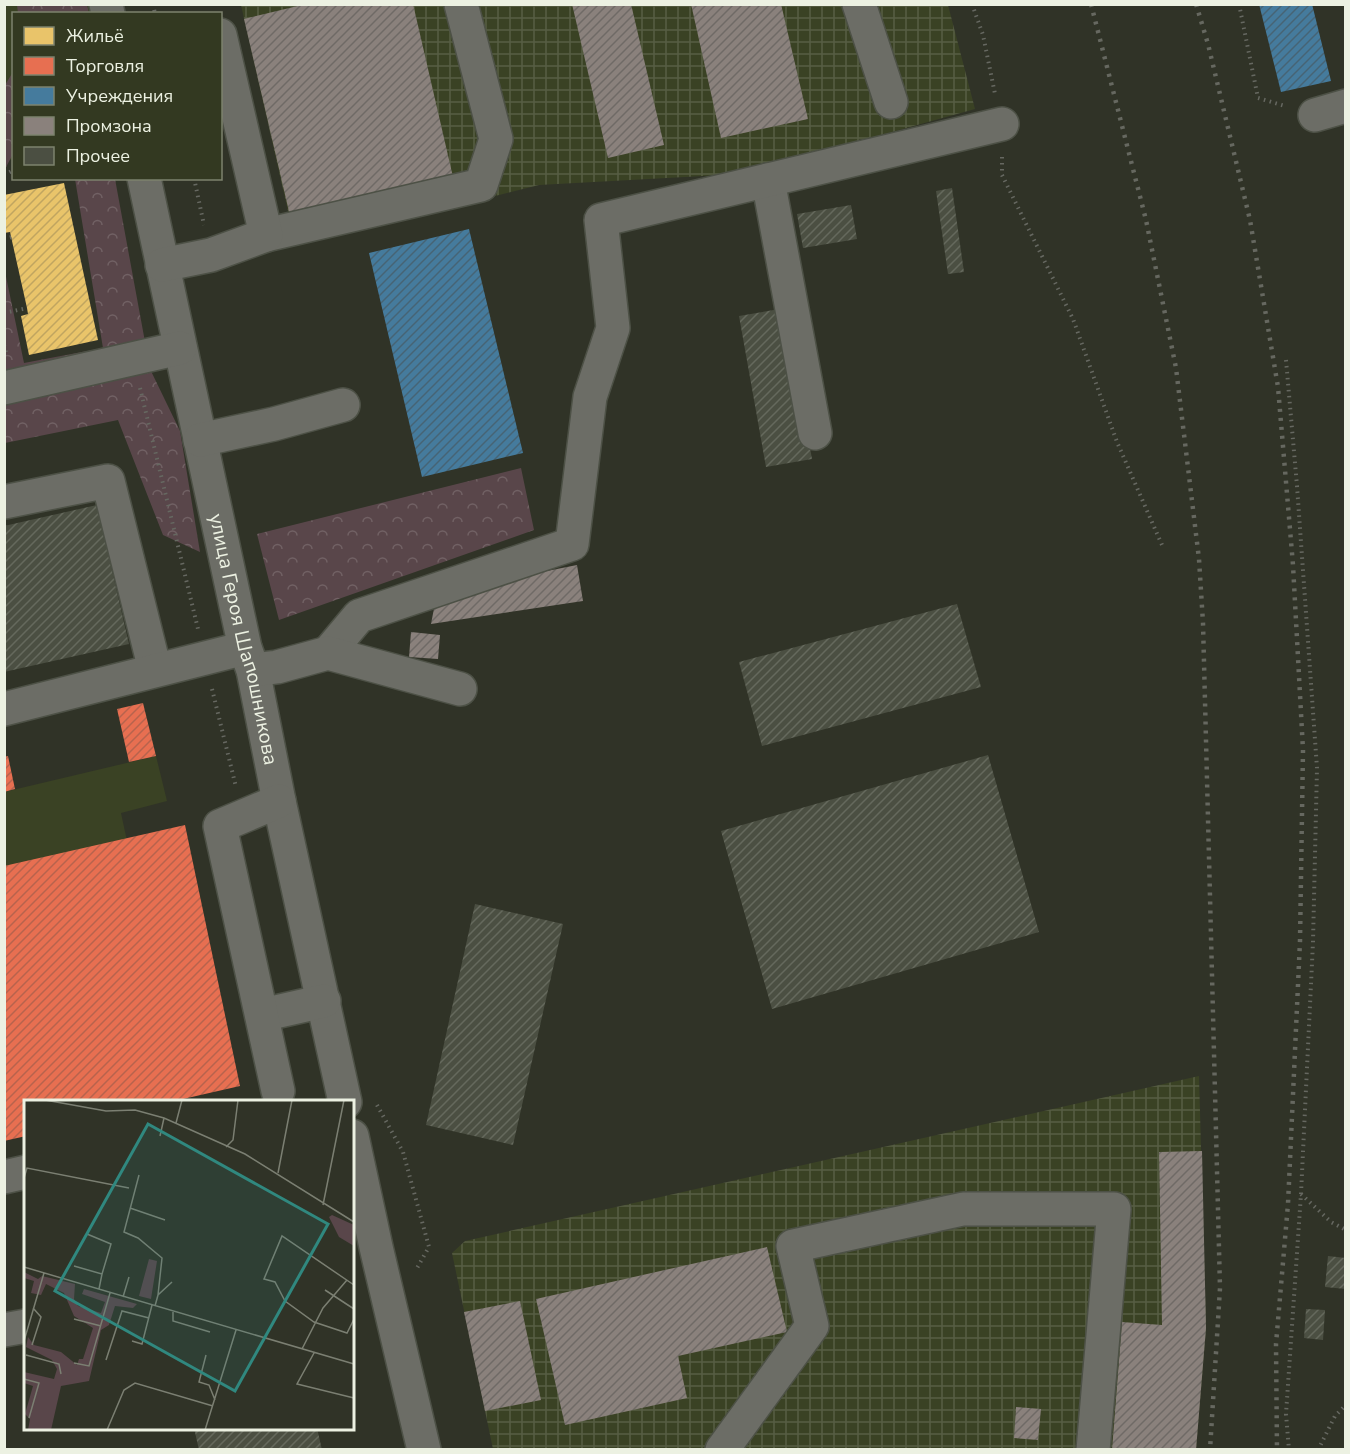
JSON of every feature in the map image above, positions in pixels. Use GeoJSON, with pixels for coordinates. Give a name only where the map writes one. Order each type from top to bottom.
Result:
{"type":"FeatureCollection","features":[{"type":"Feature","properties":{"kind":"street"},"geometry":{"type":"LineString","coordinates":[[162,266],[211,255],[266,235],[481,185],[496,139],[461,4]]}},
{"type":"Feature","properties":{"kind":"street"},"geometry":{"type":"LineString","coordinates":[[860,4],[891,102]]}},
{"type":"Feature","properties":{"kind":"street"},"geometry":{"type":"LineString","coordinates":[[222,44],[266,235]]}},
{"type":"Feature","properties":{"kind":"street"},"geometry":{"type":"LineString","coordinates":[[1314,115],[1346,106]]}},
{"type":"Feature","properties":{"kind":"street"},"geometry":{"type":"LineString","coordinates":[[328,652],[359,616],[572,544],[590,397],[613,328],[601,220],[1002,123]]}},
{"type":"Feature","properties":{"kind":"street","name":"улица Героя Шапошникова"},"geometry":{"type":"LineString","coordinates":[[144,180],[345,1100]]}},
{"type":"Feature","properties":{"kind":"street"},"geometry":{"type":"LineString","coordinates":[[768,180],[815,433]]}},
{"type":"Feature","properties":{"kind":"street"},"geometry":{"type":"LineString","coordinates":[[4,388],[180,348]]}},
{"type":"Feature","properties":{"kind":"street"},"geometry":{"type":"LineString","coordinates":[[200,440],[274,424],[343,405]]}},
{"type":"Feature","properties":{"kind":"street"},"geometry":{"type":"LineString","coordinates":[[4,502],[108,481],[154,670]]}},
{"type":"Feature","properties":{"kind":"street"},"geometry":{"type":"LineString","coordinates":[[4,709],[205,658],[249,659],[277,667],[328,652],[460,689]]}},
{"type":"Feature","properties":{"kind":"street"},"geometry":{"type":"LineString","coordinates":[[278,1091],[220,826],[279,801]]}},
{"type":"Feature","properties":{"kind":"street"},"geometry":{"type":"LineString","coordinates":[[262,1015],[324,1000]]}},
{"type":"Feature","properties":{"kind":"street"},"geometry":{"type":"LineString","coordinates":[[354,1155],[364,1250],[424,1449]]}},
{"type":"Feature","properties":{"kind":"street"},"geometry":{"type":"LineString","coordinates":[[4,1177],[24,1172]]}},
{"type":"Feature","properties":{"kind":"street"},"geometry":{"type":"LineString","coordinates":[[722,1449],[812,1326],[793,1246],[963,1209],[1114,1209],[1093,1449]]}},
{"type":"Feature","properties":{"kind":"street"},"geometry":{"type":"LineString","coordinates":[[4,1330],[24,1326]]}},
{"type":"Feature","properties":{"kind":"path"},"geometry":{"type":"LineString","coordinates":[[972,4],[983,35],[1002,123],[1002,175],[1073,319],[1117,442],[1162,545]]}},
{"type":"Feature","properties":{"kind":"path"},"geometry":{"type":"LineString","coordinates":[[1239,4],[1258,98],[1314,115]]}},
{"type":"Feature","properties":{"kind":"path"},"geometry":{"type":"LineString","coordinates":[[194,180],[211,255]]}},
{"type":"Feature","properties":{"kind":"path"},"geometry":{"type":"LineString","coordinates":[[4,238],[12,237]]}},
{"type":"Feature","properties":{"kind":"path"},"geometry":{"type":"LineString","coordinates":[[4,313],[27,308]]}},
{"type":"Feature","properties":{"kind":"path"},"geometry":{"type":"LineString","coordinates":[[133,359],[243,817]]}},
{"type":"Feature","properties":{"kind":"path"},"geometry":{"type":"LineString","coordinates":[[1286,360],[1317,768],[1313,942],[1301,1194],[1286,1414],[1289,1449]]}},
{"type":"Feature","properties":{"kind":"path"},"geometry":{"type":"LineString","coordinates":[[1301,1194],[1331,1222],[1346,1230]]}},
{"type":"Feature","properties":{"kind":"path"},"geometry":{"type":"LineString","coordinates":[[1318,1449],[1335,1416],[1346,1405]]}},
{"type":"Feature","properties":{"kind":"shaded area"},"geometry":{"type":"Polygon","coordinates":[[[5,5],[93,5],[95,12],[12,12],[12,159],[5,161],[5,5]]]}},
{"type":"Feature","properties":{"kind":"shaded area"},"geometry":{"type":"Polygon","coordinates":[[[241,5],[948,5],[975,109],[740,174],[539,185],[296,246],[241,5]]]}},
{"type":"Feature","properties":{"kind":"shaded area"},"geometry":{"type":"Polygon","coordinates":[[[156,756],[167,801],[121,813],[183,1100],[24,1100],[24,1106],[5,1141],[4,792],[156,756]]]}},
{"type":"Feature","properties":{"kind":"shaded area"},"geometry":{"type":"Polygon","coordinates":[[[1199,1076],[1206,1328],[1196,1449],[493,1449],[452,1253],[465,1241],[1199,1076]]]}},
{"type":"Feature","properties":{"kind":"green space"},"geometry":{"type":"Polygon","coordinates":[[[17,5],[87,5],[89,12],[18,12],[17,5]]]}},
{"type":"Feature","properties":{"kind":"green space"},"geometry":{"type":"Polygon","coordinates":[[[12,74],[12,156],[5,169],[5,85],[12,74]]]}},
{"type":"Feature","properties":{"kind":"green space"},"geometry":{"type":"Polygon","coordinates":[[[75,180],[115,180],[150,369],[180,431],[200,552],[163,535],[118,420],[5,443],[4,267],[24,363],[103,348],[75,180]]]}},
{"type":"Feature","properties":{"kind":"green space"},"geometry":{"type":"Polygon","coordinates":[[[521,468],[534,530],[279,620],[257,534],[521,468]]]}},
{"type":"Feature","properties":{"kind":"building: Жильё"},"geometry":{"type":"Polygon","coordinates":[[[64,183],[98,340],[29,355],[21,316],[28,314],[27,308],[10,232],[4,233],[4,195],[64,183]]]}},
{"type":"Feature","properties":{"kind":"building: Торговля"},"geometry":{"type":"Polygon","coordinates":[[[143,703],[156,756],[129,762],[117,709],[143,703]]]}},
{"type":"Feature","properties":{"kind":"building: Торговля"},"geometry":{"type":"Polygon","coordinates":[[[8,756],[15,789],[4,792],[4,757],[8,756]]]}},
{"type":"Feature","properties":{"kind":"building: Торговля"},"geometry":{"type":"Polygon","coordinates":[[[185,825],[240,1086],[183,1100],[24,1100],[24,1136],[4,1141],[4,866],[185,825]]]}},
{"type":"Feature","properties":{"kind":"building: Учреждения"},"geometry":{"type":"Polygon","coordinates":[[[1259,4],[1312,4],[1331,81],[1281,92],[1259,4]]]}},
{"type":"Feature","properties":{"kind":"building: Учреждения"},"geometry":{"type":"Polygon","coordinates":[[[469,229],[523,453],[422,477],[369,253],[469,229]]]}},
{"type":"Feature","properties":{"kind":"building: Промзона"},"geometry":{"type":"Polygon","coordinates":[[[306,4],[413,4],[453,177],[290,216],[244,19],[306,4]]]}},
{"type":"Feature","properties":{"kind":"building: Промзона"},"geometry":{"type":"Polygon","coordinates":[[[572,4],[631,4],[664,145],[608,158],[572,4]]]}},
{"type":"Feature","properties":{"kind":"building: Промзона"},"geometry":{"type":"Polygon","coordinates":[[[691,4],[781,4],[808,119],[721,138],[691,4]]]}},
{"type":"Feature","properties":{"kind":"building: Промзона"},"geometry":{"type":"Polygon","coordinates":[[[577,565],[583,601],[431,624],[437,593],[577,565]]]}},
{"type":"Feature","properties":{"kind":"building: Промзона"},"geometry":{"type":"Polygon","coordinates":[[[411,632],[440,635],[438,659],[409,657],[411,632]]]}},
{"type":"Feature","properties":{"kind":"building: Промзона"},"geometry":{"type":"Polygon","coordinates":[[[1202,1151],[1206,1328],[1196,1450],[1112,1450],[1122,1322],[1162,1325],[1159,1152],[1202,1151]]]}},
{"type":"Feature","properties":{"kind":"building: Промзона"},"geometry":{"type":"Polygon","coordinates":[[[767,1247],[787,1332],[678,1356],[687,1398],[565,1425],[536,1299],[767,1247]]]}},
{"type":"Feature","properties":{"kind":"building: Промзона"},"geometry":{"type":"Polygon","coordinates":[[[520,1301],[541,1400],[485,1411],[464,1312],[520,1301]]]}},
{"type":"Feature","properties":{"kind":"building: Промзона"},"geometry":{"type":"Polygon","coordinates":[[[1016,1407],[1041,1409],[1038,1440],[1014,1438],[1016,1407]]]}},
{"type":"Feature","properties":{"kind":"building: Прочее"},"geometry":{"type":"Polygon","coordinates":[[[952,188],[964,272],[948,274],[936,191],[952,188]]]}},
{"type":"Feature","properties":{"kind":"building: Прочее"},"geometry":{"type":"Polygon","coordinates":[[[851,205],[857,239],[803,248],[797,214],[851,205]]]}},
{"type":"Feature","properties":{"kind":"building: Прочее"},"geometry":{"type":"Polygon","coordinates":[[[785,308],[812,459],[766,467],[739,316],[785,308]]]}},
{"type":"Feature","properties":{"kind":"building: Прочее"},"geometry":{"type":"Polygon","coordinates":[[[97,505],[129,644],[4,672],[4,526],[97,505]]]}},
{"type":"Feature","properties":{"kind":"building: Прочее"},"geometry":{"type":"Polygon","coordinates":[[[957,604],[981,687],[762,746],[739,662],[957,604]]]}},
{"type":"Feature","properties":{"kind":"building: Прочее"},"geometry":{"type":"Polygon","coordinates":[[[988,755],[1039,932],[772,1009],[721,831],[988,755]]]}},
{"type":"Feature","properties":{"kind":"building: Прочее"},"geometry":{"type":"Polygon","coordinates":[[[475,904],[563,924],[513,1145],[426,1125],[475,904]]]}},
{"type":"Feature","properties":{"kind":"building: Прочее"},"geometry":{"type":"Polygon","coordinates":[[[1328,1256],[1346,1258],[1346,1289],[1325,1287],[1328,1256]]]}},
{"type":"Feature","properties":{"kind":"building: Прочее"},"geometry":{"type":"Polygon","coordinates":[[[1306,1309],[1325,1310],[1323,1340],[1304,1338],[1306,1309]]]}},
{"type":"Feature","properties":{"kind":"building: Прочее"},"geometry":{"type":"Polygon","coordinates":[[[194,1430],[317,1430],[322,1450],[199,1450],[194,1430]]]}},
{"type":"Feature","properties":{"kind":"railway"},"geometry":{"type":"LineString","coordinates":[[1091,4],[1146,220],[1176,368],[1199,559],[1203,623],[1220,1288],[1210,1450]]}},
{"type":"Feature","properties":{"kind":"railway"},"geometry":{"type":"LineString","coordinates":[[1196,4],[1208,44],[1250,220],[1278,387],[1293,565],[1303,750],[1300,941],[1288,1204],[1276,1344],[1277,1450]]}}]}
